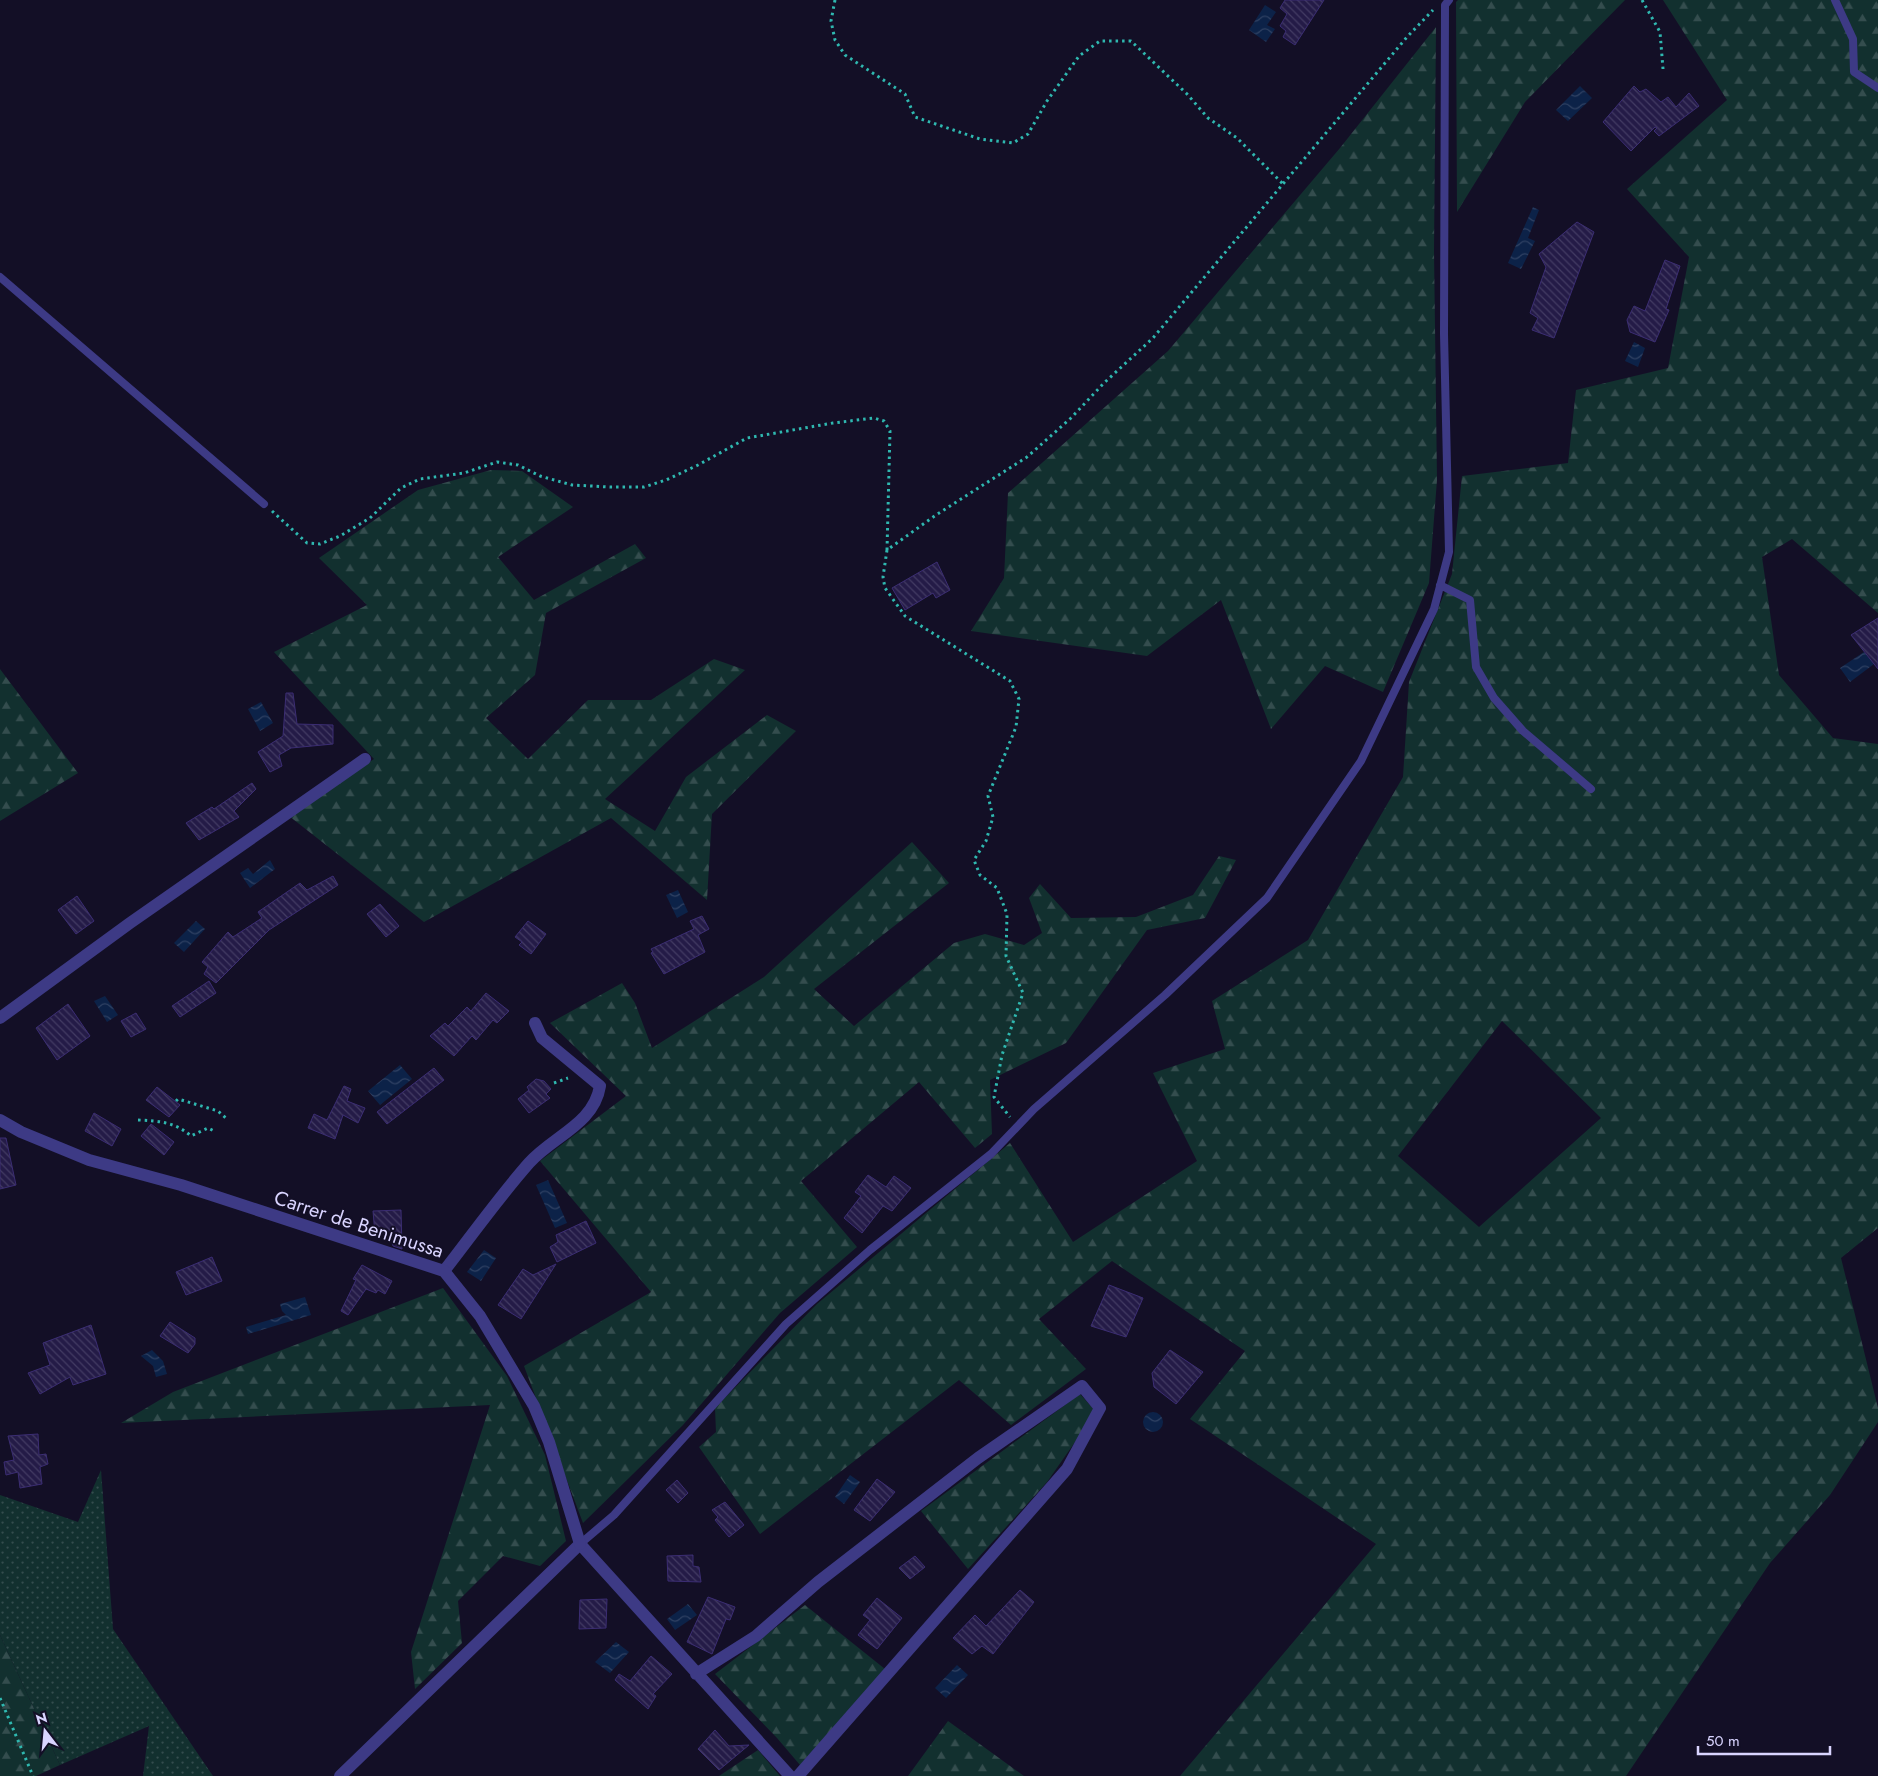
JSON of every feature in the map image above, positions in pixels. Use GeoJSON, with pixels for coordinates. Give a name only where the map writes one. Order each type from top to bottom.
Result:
{"type":"FeatureCollection","features":[{"type":"Feature","properties":{"kind":"street"},"geometry":{"type":"LineString","coordinates":[[0,1018],[130,923],[365,759]]}},
{"type":"Feature","properties":{"kind":"street"},"geometry":{"type":"LineString","coordinates":[[444,1271],[531,1161],[585,1118],[598,1100],[600,1086],[542,1038],[535,1023]]}},
{"type":"Feature","properties":{"kind":"street","name":"Carrer de Benimussa"},"geometry":{"type":"LineString","coordinates":[[0,1120],[89,1160],[180,1185],[444,1271],[480,1316],[534,1406],[549,1442],[580,1544]]}},
{"type":"Feature","properties":{"kind":"street"},"geometry":{"type":"LineString","coordinates":[[696,1674],[756,1636],[818,1582],[978,1458],[1082,1386],[1100,1408],[1067,1469],[798,1776]]}},
{"type":"Feature","properties":{"kind":"street"},"geometry":{"type":"LineString","coordinates":[[340,1776],[580,1544],[790,1776]]}},
{"type":"Feature","properties":{"kind":"lane"},"geometry":{"type":"LineString","coordinates":[[1835,0],[1854,38],[1854,72],[1878,88]]}},
{"type":"Feature","properties":{"kind":"lane"},"geometry":{"type":"LineString","coordinates":[[580,1544],[614,1515],[786,1324],[870,1250],[991,1154],[1034,1109],[1165,996],[1268,898],[1361,761],[1434,609],[1449,552],[1444,334],[1447,3]]}},
{"type":"Feature","properties":{"kind":"lane"},"geometry":{"type":"LineString","coordinates":[[0,277],[264,504]]}},
{"type":"Feature","properties":{"kind":"lane"},"geometry":{"type":"LineString","coordinates":[[1440,585],[1470,600],[1476,667],[1494,698],[1523,731],[1591,789]]}},
{"type":"Feature","properties":{"kind":"path"},"geometry":{"type":"LineString","coordinates":[[835,0],[831,21],[835,40],[845,56],[905,94],[915,117],[980,139],[1013,143],[1028,134],[1047,101],[1078,56],[1100,41],[1131,41],[1208,118],[1237,138],[1283,184]]}},
{"type":"Feature","properties":{"kind":"path"},"geometry":{"type":"LineString","coordinates":[[1642,0],[1660,32],[1663,69]]}},
{"type":"Feature","properties":{"kind":"path"},"geometry":{"type":"LineString","coordinates":[[887,550],[936,515],[1027,457],[1071,418],[1104,383],[1153,338],[1430,11],[1447,3]]}},
{"type":"Feature","properties":{"kind":"path"},"geometry":{"type":"LineString","coordinates":[[264,504],[307,543],[320,544],[340,536],[370,518],[401,488],[420,479],[464,473],[496,462],[518,465],[540,476],[572,485],[644,487],[666,480],[698,465],[747,438],[833,422],[874,418],[884,421],[890,431],[887,550],[883,577],[886,588],[905,616],[1010,681],[1019,700],[1016,727],[988,796],[993,817],[986,841],[974,860],[980,875],[997,888],[1007,914],[1006,956],[1023,994],[1002,1055],[994,1097],[1017,1127]]}},
{"type":"Feature","properties":{"kind":"path"},"geometry":{"type":"LineString","coordinates":[[176,1101],[218,1111],[227,1119]]}},
{"type":"Feature","properties":{"kind":"path"},"geometry":{"type":"LineString","coordinates":[[138,1120],[161,1120],[181,1127],[191,1136],[208,1128],[214,1131]]}},
{"type":"Feature","properties":{"kind":"path"},"geometry":{"type":"LineString","coordinates":[[0,1698],[33,1776]]}},
{"type":"Feature","properties":{"kind":"green space"},"geometry":{"type":"Polygon","coordinates":[[[1458,0],[1625,0],[1525,102],[1457,212],[1456,2],[1458,0]]]}},
{"type":"Feature","properties":{"kind":"green space"},"geometry":{"type":"Polygon","coordinates":[[[1663,0],[1878,0],[1878,613],[1792,539],[1762,557],[1779,675],[1833,738],[1878,744],[1878,1228],[1841,1258],[1878,1408],[1878,1422],[1830,1495],[1770,1563],[1626,1776],[1180,1776],[1376,1544],[1190,1419],[1245,1351],[1112,1261],[1039,1319],[1086,1369],[1011,1425],[959,1380],[760,1534],[699,1447],[716,1432],[715,1408],[817,1304],[1010,1143],[1073,1242],[1197,1161],[1153,1073],[1225,1049],[1212,1001],[1308,940],[1403,777],[1409,682],[1452,574],[1462,476],[1568,463],[1576,390],[1668,368],[1689,257],[1627,189],[1727,100],[1663,0]],[[1502,1021],[1398,1156],[1479,1227],[1601,1118],[1502,1021]]]}},
{"type":"Feature","properties":{"kind":"green space"},"geometry":{"type":"Polygon","coordinates":[[[1436,27],[1434,251],[1437,480],[1429,583],[1383,692],[1325,666],[1271,729],[1221,600],[1147,656],[971,631],[1004,578],[1008,493],[1168,351],[1340,148],[1436,27]]]}},
{"type":"Feature","properties":{"kind":"green space"},"geometry":{"type":"Polygon","coordinates":[[[491,470],[522,471],[573,507],[498,557],[534,600],[635,544],[646,558],[546,613],[535,675],[486,718],[528,759],[588,700],[651,700],[714,659],[745,670],[605,799],[655,831],[686,777],[767,715],[796,731],[712,814],[707,900],[611,818],[424,922],[289,816],[374,759],[274,652],[367,605],[319,558],[418,490],[491,470]]]}},
{"type":"Feature","properties":{"kind":"green space"},"geometry":{"type":"Polygon","coordinates":[[[0,669],[78,773],[0,821],[0,669]]]}},
{"type":"Feature","properties":{"kind":"green space"},"geometry":{"type":"Polygon","coordinates":[[[912,842],[949,883],[814,989],[854,1026],[954,943],[985,934],[1024,945],[1042,933],[1029,898],[1040,884],[1071,918],[1136,917],[1193,895],[1219,856],[1236,860],[1205,918],[1147,930],[1066,1043],[990,1080],[992,1134],[975,1148],[919,1082],[801,1181],[857,1247],[780,1313],[683,1425],[583,1523],[524,1366],[651,1292],[540,1161],[626,1096],[550,1023],[622,983],[635,1003],[652,1048],[764,977],[912,842]]]}},
{"type":"Feature","properties":{"kind":"green space"},"geometry":{"type":"Polygon","coordinates":[[[443,1288],[507,1376],[545,1455],[566,1541],[540,1566],[503,1556],[458,1601],[462,1643],[415,1689],[411,1652],[490,1405],[121,1423],[173,1392],[443,1288]]]}},
{"type":"Feature","properties":{"kind":"green space"},"geometry":{"type":"Polygon","coordinates":[[[1080,1394],[1096,1412],[1047,1482],[968,1569],[921,1511],[1080,1394]]]}},
{"type":"Feature","properties":{"kind":"green space"},"geometry":{"type":"Polygon","coordinates":[[[101,1470],[113,1629],[213,1776],[143,1776],[149,1726],[60,1765],[0,1635],[0,1495],[78,1522],[101,1470]]]}},
{"type":"Feature","properties":{"kind":"green space"},"geometry":{"type":"Polygon","coordinates":[[[805,1605],[885,1669],[800,1765],[777,1738],[715,1674],[805,1605]]]}},
{"type":"Feature","properties":{"kind":"green space"},"geometry":{"type":"Polygon","coordinates":[[[0,1635],[60,1765],[36,1776],[0,1776],[0,1635]]]}},
{"type":"Feature","properties":{"kind":"green space"},"geometry":{"type":"Polygon","coordinates":[[[948,1721],[1024,1776],[908,1776],[948,1721]]]}},
{"type":"Feature","properties":{"kind":"green space"},"geometry":{"type":"Polygon","coordinates":[[[758,1750],[780,1776],[719,1776],[758,1750]]]}},
{"type":"Feature","properties":{"kind":"water"},"geometry":{"type":"Polygon","coordinates":[[[1265,5],[1276,12],[1267,25],[1275,29],[1266,42],[1249,30],[1265,5]]]}},
{"type":"Feature","properties":{"kind":"water"},"geometry":{"type":"Polygon","coordinates":[[[1580,86],[1592,98],[1568,121],[1556,110],[1580,86]]]}},
{"type":"Feature","properties":{"kind":"water"},"geometry":{"type":"Polygon","coordinates":[[[1533,207],[1539,210],[1528,238],[1535,241],[1521,269],[1508,263],[1533,207]]]}},
{"type":"Feature","properties":{"kind":"water"},"geometry":{"type":"Polygon","coordinates":[[[1634,342],[1645,348],[1638,367],[1625,361],[1634,342]]]}},
{"type":"Feature","properties":{"kind":"water"},"geometry":{"type":"Polygon","coordinates":[[[1864,652],[1874,664],[1850,682],[1840,668],[1864,652]]]}},
{"type":"Feature","properties":{"kind":"water"},"geometry":{"type":"Polygon","coordinates":[[[261,702],[273,723],[260,731],[248,709],[261,702]]]}},
{"type":"Feature","properties":{"kind":"water"},"geometry":{"type":"Polygon","coordinates":[[[270,860],[275,869],[250,888],[240,873],[248,868],[253,874],[270,860]]]}},
{"type":"Feature","properties":{"kind":"water"},"geometry":{"type":"Polygon","coordinates":[[[678,890],[688,912],[677,918],[666,895],[678,890]]]}},
{"type":"Feature","properties":{"kind":"water"},"geometry":{"type":"Polygon","coordinates":[[[196,921],[205,929],[184,952],[174,943],[196,921]]]}},
{"type":"Feature","properties":{"kind":"water"},"geometry":{"type":"Polygon","coordinates":[[[105,996],[118,1015],[107,1022],[94,1001],[105,996]]]}},
{"type":"Feature","properties":{"kind":"water"},"geometry":{"type":"Polygon","coordinates":[[[400,1065],[412,1079],[380,1105],[368,1091],[400,1065]]]}},
{"type":"Feature","properties":{"kind":"water"},"geometry":{"type":"Polygon","coordinates":[[[548,1180],[567,1223],[555,1228],[536,1185],[548,1180]]]}},
{"type":"Feature","properties":{"kind":"water"},"geometry":{"type":"Polygon","coordinates":[[[484,1250],[496,1258],[481,1281],[467,1272],[484,1250]]]}},
{"type":"Feature","properties":{"kind":"water"},"geometry":{"type":"Polygon","coordinates":[[[305,1297],[311,1315],[248,1334],[246,1327],[286,1315],[282,1311],[280,1304],[305,1297]]]}},
{"type":"Feature","properties":{"kind":"water"},"geometry":{"type":"Polygon","coordinates":[[[152,1350],[163,1361],[167,1374],[156,1377],[153,1366],[141,1356],[152,1350]]]}},
{"type":"Feature","properties":{"kind":"water"},"geometry":{"type":"Polygon","coordinates":[[[1149,1412],[1157,1412],[1163,1418],[1163,1426],[1157,1432],[1149,1432],[1143,1426],[1143,1418],[1149,1412]]]}},
{"type":"Feature","properties":{"kind":"water"},"geometry":{"type":"Polygon","coordinates":[[[850,1475],[860,1482],[844,1504],[835,1497],[850,1475]]]}},
{"type":"Feature","properties":{"kind":"water"},"geometry":{"type":"Polygon","coordinates":[[[688,1604],[697,1615],[675,1630],[667,1619],[688,1604]]]}},
{"type":"Feature","properties":{"kind":"water"},"geometry":{"type":"Polygon","coordinates":[[[616,1642],[629,1652],[610,1673],[595,1662],[616,1642]]]}},
{"type":"Feature","properties":{"kind":"water"},"geometry":{"type":"Polygon","coordinates":[[[957,1665],[968,1675],[946,1698],[935,1688],[957,1665]]]}},
{"type":"Feature","properties":{"kind":"building"},"geometry":{"type":"Polygon","coordinates":[[[1285,0],[1324,0],[1295,45],[1283,37],[1286,31],[1280,26],[1287,14],[1280,8],[1285,0]]]}},
{"type":"Feature","properties":{"kind":"building"},"geometry":{"type":"Polygon","coordinates":[[[1634,86],[1640,92],[1646,89],[1661,102],[1668,97],[1676,107],[1689,93],[1699,106],[1659,136],[1654,131],[1657,128],[1655,127],[1631,151],[1603,122],[1634,86]]]}},
{"type":"Feature","properties":{"kind":"building"},"geometry":{"type":"Polygon","coordinates":[[[1577,222],[1594,232],[1554,338],[1532,330],[1538,318],[1530,313],[1546,267],[1539,254],[1577,222]]]}},
{"type":"Feature","properties":{"kind":"building"},"geometry":{"type":"Polygon","coordinates":[[[1665,260],[1680,266],[1666,309],[1669,310],[1655,342],[1630,332],[1627,320],[1634,306],[1645,311],[1665,260]]]}},
{"type":"Feature","properties":{"kind":"building"},"geometry":{"type":"Polygon","coordinates":[[[937,562],[950,590],[936,598],[933,593],[905,610],[892,588],[937,562]]]}},
{"type":"Feature","properties":{"kind":"building"},"geometry":{"type":"Polygon","coordinates":[[[1878,618],[1878,669],[1851,635],[1878,618]]]}},
{"type":"Feature","properties":{"kind":"building"},"geometry":{"type":"Polygon","coordinates":[[[286,693],[293,693],[297,724],[333,725],[333,744],[291,748],[279,755],[282,766],[270,772],[258,752],[283,736],[286,693]]]}},
{"type":"Feature","properties":{"kind":"building"},"geometry":{"type":"Polygon","coordinates":[[[252,783],[256,789],[234,811],[239,817],[199,840],[186,823],[212,807],[214,809],[252,783]]]}},
{"type":"Feature","properties":{"kind":"building"},"geometry":{"type":"Polygon","coordinates":[[[333,876],[338,885],[269,930],[216,983],[204,974],[208,967],[202,962],[228,932],[233,937],[262,918],[258,912],[300,883],[307,890],[333,876]]]}},
{"type":"Feature","properties":{"kind":"building"},"geometry":{"type":"Polygon","coordinates":[[[77,896],[94,921],[76,934],[58,910],[77,896]]]}},
{"type":"Feature","properties":{"kind":"building"},"geometry":{"type":"Polygon","coordinates":[[[380,904],[399,926],[386,937],[367,914],[380,904]]]}},
{"type":"Feature","properties":{"kind":"building"},"geometry":{"type":"Polygon","coordinates":[[[702,916],[709,929],[698,935],[705,952],[664,974],[651,953],[653,952],[651,949],[694,929],[690,921],[702,916]]]}},
{"type":"Feature","properties":{"kind":"building"},"geometry":{"type":"Polygon","coordinates":[[[528,921],[546,934],[531,954],[519,945],[522,942],[515,937],[528,921]]]}},
{"type":"Feature","properties":{"kind":"building"},"geometry":{"type":"Polygon","coordinates":[[[209,981],[216,993],[180,1017],[172,1006],[209,981]]]}},
{"type":"Feature","properties":{"kind":"building"},"geometry":{"type":"Polygon","coordinates":[[[486,993],[509,1011],[497,1023],[493,1020],[476,1040],[472,1036],[454,1056],[430,1036],[445,1023],[448,1026],[467,1007],[471,1011],[486,993]]]}},
{"type":"Feature","properties":{"kind":"building"},"geometry":{"type":"Polygon","coordinates":[[[68,1004],[90,1036],[57,1060],[36,1028],[68,1004]]]}},
{"type":"Feature","properties":{"kind":"building"},"geometry":{"type":"Polygon","coordinates":[[[136,1013],[146,1029],[131,1037],[121,1021],[136,1013]]]}},
{"type":"Feature","properties":{"kind":"building"},"geometry":{"type":"Polygon","coordinates":[[[434,1068],[444,1080],[387,1124],[377,1112],[434,1068]]]}},
{"type":"Feature","properties":{"kind":"building"},"geometry":{"type":"Polygon","coordinates":[[[536,1079],[544,1081],[551,1089],[546,1094],[550,1098],[529,1113],[518,1099],[529,1090],[527,1087],[536,1079]]]}},
{"type":"Feature","properties":{"kind":"building"},"geometry":{"type":"Polygon","coordinates":[[[344,1086],[351,1089],[347,1101],[365,1108],[358,1123],[343,1115],[335,1139],[308,1128],[314,1114],[327,1120],[344,1086]]]}},
{"type":"Feature","properties":{"kind":"building"},"geometry":{"type":"Polygon","coordinates":[[[157,1087],[180,1105],[169,1117],[146,1100],[157,1087]]]}},
{"type":"Feature","properties":{"kind":"building"},"geometry":{"type":"Polygon","coordinates":[[[94,1113],[121,1129],[112,1146],[85,1131],[94,1113]]]}},
{"type":"Feature","properties":{"kind":"building"},"geometry":{"type":"Polygon","coordinates":[[[151,1124],[174,1142],[164,1155],[141,1136],[151,1124]]]}},
{"type":"Feature","properties":{"kind":"building"},"geometry":{"type":"Polygon","coordinates":[[[0,1138],[6,1138],[16,1185],[0,1189],[0,1138]]]}},
{"type":"Feature","properties":{"kind":"building"},"geometry":{"type":"Polygon","coordinates":[[[868,1175],[886,1187],[894,1176],[911,1188],[892,1211],[883,1206],[862,1233],[844,1218],[861,1196],[855,1192],[868,1175]]]}},
{"type":"Feature","properties":{"kind":"building"},"geometry":{"type":"Polygon","coordinates":[[[401,1210],[402,1249],[393,1246],[389,1232],[375,1234],[373,1211],[401,1210]]]}},
{"type":"Feature","properties":{"kind":"building"},"geometry":{"type":"Polygon","coordinates":[[[586,1221],[596,1243],[557,1262],[550,1247],[558,1242],[556,1235],[586,1221]]]}},
{"type":"Feature","properties":{"kind":"building"},"geometry":{"type":"Polygon","coordinates":[[[212,1257],[222,1281],[186,1295],[176,1272],[212,1257]]]}},
{"type":"Feature","properties":{"kind":"building"},"geometry":{"type":"Polygon","coordinates":[[[556,1264],[521,1319],[498,1305],[523,1269],[533,1275],[556,1264]]]}},
{"type":"Feature","properties":{"kind":"building"},"geometry":{"type":"Polygon","coordinates":[[[362,1265],[392,1281],[385,1294],[378,1290],[376,1293],[366,1289],[348,1315],[341,1311],[356,1280],[353,1279],[362,1265]]]}},
{"type":"Feature","properties":{"kind":"building"},"geometry":{"type":"Polygon","coordinates":[[[1109,1285],[1143,1298],[1126,1337],[1091,1326],[1109,1285]]]}},
{"type":"Feature","properties":{"kind":"building"},"geometry":{"type":"Polygon","coordinates":[[[170,1322],[195,1338],[195,1344],[188,1353],[160,1336],[170,1322]]]}},
{"type":"Feature","properties":{"kind":"building"},"geometry":{"type":"Polygon","coordinates":[[[91,1325],[106,1374],[73,1385],[70,1377],[40,1394],[28,1373],[50,1365],[43,1343],[91,1325]]]}},
{"type":"Feature","properties":{"kind":"building"},"geometry":{"type":"Polygon","coordinates":[[[1170,1350],[1203,1372],[1176,1404],[1154,1387],[1152,1373],[1170,1350]]]}},
{"type":"Feature","properties":{"kind":"building"},"geometry":{"type":"Polygon","coordinates":[[[38,1434],[39,1455],[46,1454],[48,1464],[40,1467],[42,1484],[20,1488],[18,1472],[6,1475],[4,1462],[14,1460],[8,1436],[38,1434]]]}},
{"type":"Feature","properties":{"kind":"building"},"geometry":{"type":"Polygon","coordinates":[[[877,1479],[895,1492],[870,1521],[854,1510],[877,1479]]]}},
{"type":"Feature","properties":{"kind":"building"},"geometry":{"type":"Polygon","coordinates":[[[677,1480],[688,1493],[678,1503],[666,1490],[677,1480]]]}},
{"type":"Feature","properties":{"kind":"building"},"geometry":{"type":"Polygon","coordinates":[[[725,1502],[744,1525],[729,1537],[715,1520],[718,1517],[712,1510],[725,1502]]]}},
{"type":"Feature","properties":{"kind":"building"},"geometry":{"type":"Polygon","coordinates":[[[693,1555],[693,1566],[699,1567],[701,1582],[668,1581],[667,1556],[693,1555]]]}},
{"type":"Feature","properties":{"kind":"building"},"geometry":{"type":"Polygon","coordinates":[[[915,1556],[925,1567],[910,1579],[899,1568],[915,1556]]]}},
{"type":"Feature","properties":{"kind":"building"},"geometry":{"type":"Polygon","coordinates":[[[1020,1590],[1034,1602],[993,1654],[982,1646],[972,1654],[953,1638],[975,1615],[986,1626],[1020,1590]]]}},
{"type":"Feature","properties":{"kind":"building"},"geometry":{"type":"Polygon","coordinates":[[[708,1597],[735,1607],[730,1620],[726,1619],[712,1654],[687,1642],[708,1597]]]}},
{"type":"Feature","properties":{"kind":"building"},"geometry":{"type":"Polygon","coordinates":[[[877,1598],[902,1618],[877,1649],[858,1635],[870,1620],[863,1615],[877,1598]]]}},
{"type":"Feature","properties":{"kind":"building"},"geometry":{"type":"Polygon","coordinates":[[[607,1599],[606,1628],[579,1629],[580,1600],[607,1599]]]}},
{"type":"Feature","properties":{"kind":"building"},"geometry":{"type":"Polygon","coordinates":[[[651,1656],[672,1674],[653,1694],[656,1696],[648,1709],[615,1680],[619,1674],[630,1681],[651,1656]]]}},
{"type":"Feature","properties":{"kind":"building"},"geometry":{"type":"Polygon","coordinates":[[[715,1730],[729,1746],[749,1745],[719,1770],[698,1749],[715,1730]]]}}]}
